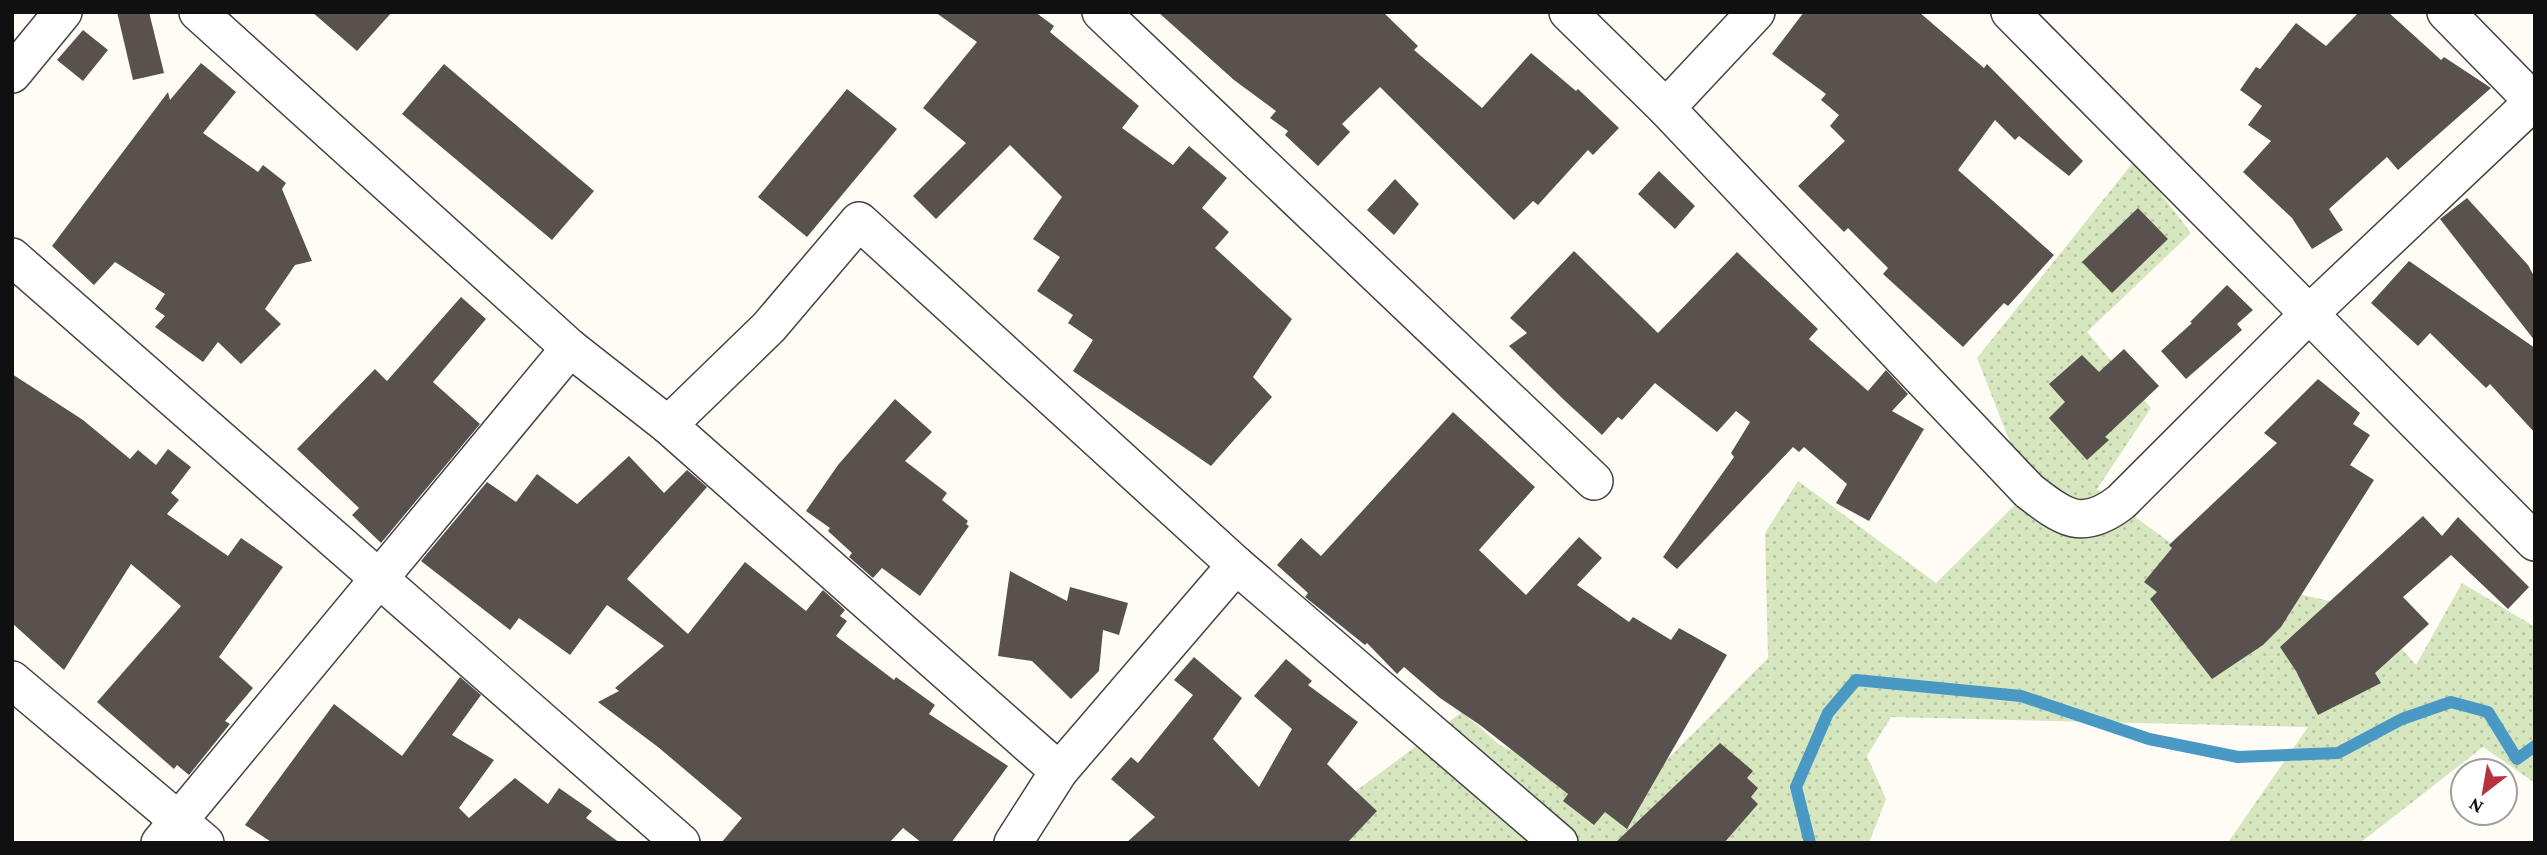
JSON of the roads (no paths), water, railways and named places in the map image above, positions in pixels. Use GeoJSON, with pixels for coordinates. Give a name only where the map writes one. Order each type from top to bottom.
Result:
{"type":"FeatureCollection","features":[{"type":"Feature","properties":{"kind":"street"},"geometry":{"type":"LineString","coordinates":[[12,74],[63,12]]}},
{"type":"Feature","properties":{"kind":"street"},"geometry":{"type":"LineString","coordinates":[[198,12],[570,348],[668,425],[1059,771]]}},
{"type":"Feature","properties":{"kind":"street"},"geometry":{"type":"LineString","coordinates":[[1101,12],[1594,481]]}},
{"type":"Feature","properties":{"kind":"street"},"geometry":{"type":"LineString","coordinates":[[1568,12],[1666,107],[2029,491],[2059,514],[2082,520],[2102,516],[2121,502],[2309,314],[2534,102],[2446,12]]}},
{"type":"Feature","properties":{"kind":"street"},"geometry":{"type":"LineString","coordinates":[[1666,107],[1756,12]]}},
{"type":"Feature","properties":{"kind":"street"},"geometry":{"type":"LineString","coordinates":[[2010,12],[2535,542]]}},
{"type":"Feature","properties":{"kind":"street"},"geometry":{"type":"LineString","coordinates":[[668,425],[769,327],[859,221],[1236,565],[1559,843]]}},
{"type":"Feature","properties":{"kind":"street"},"geometry":{"type":"LineString","coordinates":[[12,257],[681,843]]}},
{"type":"Feature","properties":{"kind":"street"},"geometry":{"type":"LineString","coordinates":[[12,680],[181,835],[379,580],[570,348]]}},
{"type":"Feature","properties":{"kind":"street"},"geometry":{"type":"LineString","coordinates":[[1013,843],[1059,771],[1236,565]]}},
{"type":"Feature","properties":{"kind":"waterway"},"geometry":{"type":"LineString","coordinates":[[1810,843],[1796,787],[1828,713],[1856,680],[2021,696],[2149,739],[2238,757],[2338,753],[2402,719],[2451,702],[2488,712],[2517,759],[2535,746]]}}]}
